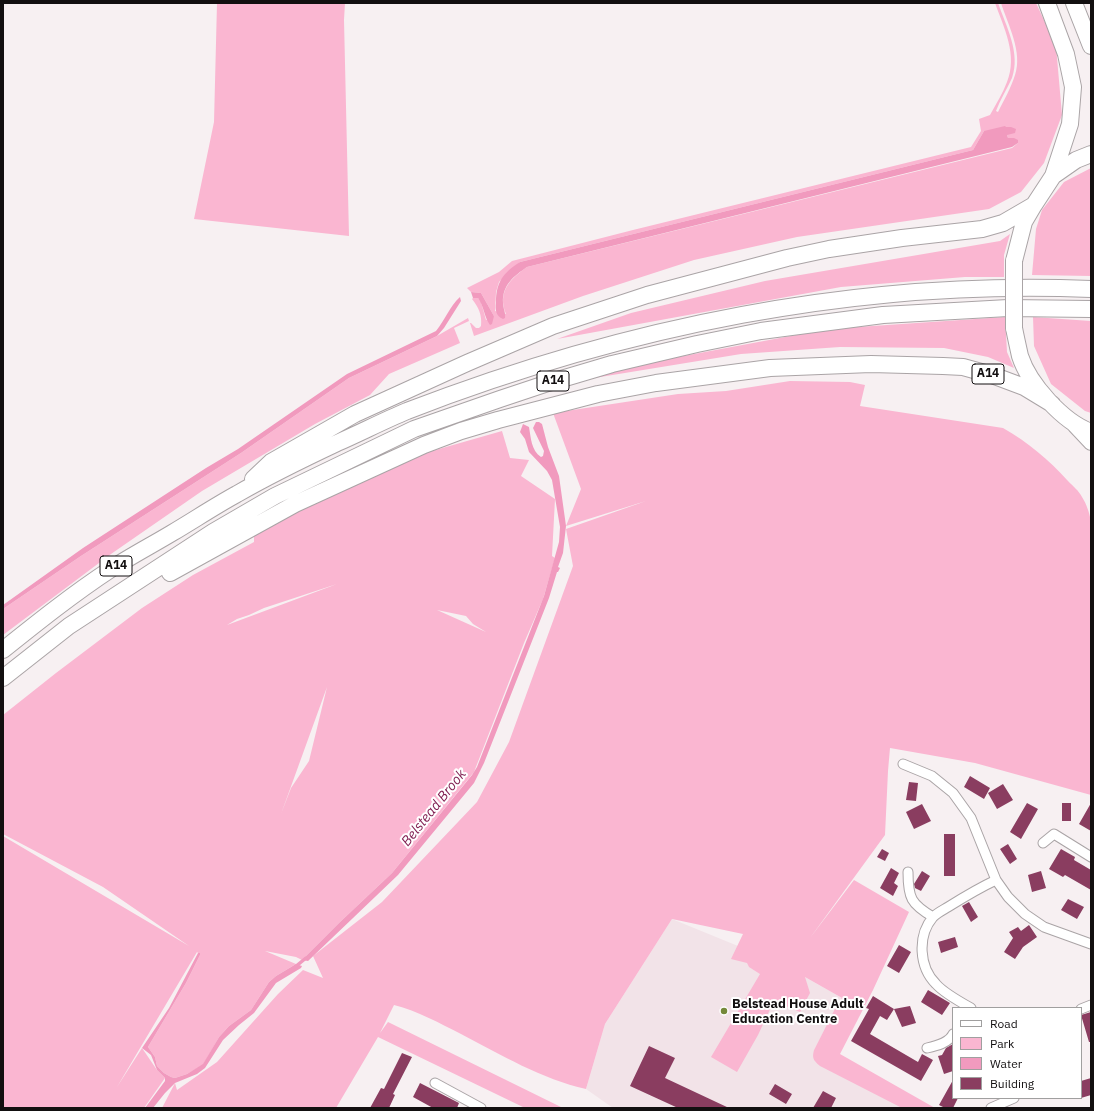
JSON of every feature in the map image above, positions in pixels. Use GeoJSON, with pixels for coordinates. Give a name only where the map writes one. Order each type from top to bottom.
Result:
{"type":"FeatureCollection","features":[{"type":"Feature","properties":{"kind":"highway"},"geometry":{"type":"LineString","coordinates":[[1048,3],[1066,54],[1073,87],[1070,124],[1053,176],[1024,222],[1014,261],[1014,328],[1020,357],[1034,381],[1052,404],[1068,419],[1084,430],[1091,432]]}},
{"type":"Feature","properties":{"kind":"highway"},"geometry":{"type":"LineString","coordinates":[[1074,3],[1091,46]]}},
{"type":"Feature","properties":{"kind":"highway"},"geometry":{"type":"LineString","coordinates":[[1053,176],[1076,160],[1091,154]]}},
{"type":"Feature","properties":{"kind":"highway","name":"A14"},"geometry":{"type":"LineString","coordinates":[[237,494],[271,462],[355,414],[553,326],[647,295],[787,258],[836,248],[902,238],[982,229],[1003,223],[1034,205]]}},
{"type":"Feature","properties":{"kind":"highway","name":"A14"},"geometry":{"type":"LineString","coordinates":[[3,650],[50,613],[111,569],[237,494],[307,458],[405,412],[522,371],[607,346],[694,324],[839,299],[908,293],[1006,288],[1091,289]]}},
{"type":"Feature","properties":{"kind":"highway","name":"A14"},"geometry":{"type":"LineString","coordinates":[[3,678],[69,626],[213,532],[275,496],[414,430],[548,383],[612,364],[761,331],[883,315],[1008,308],[1091,309]]}},
{"type":"Feature","properties":{"kind":"highway","name":"A14"},"geometry":{"type":"LineString","coordinates":[[69,626],[104,615],[180,566],[295,504],[424,445],[468,429],[598,394],[656,383],[770,368],[871,364],[963,367],[992,375],[1024,387],[1052,404]]}},
{"type":"Feature","properties":{"kind":"main road"},"geometry":{"type":"LineString","coordinates":[[1068,419],[1091,443]]}},
{"type":"Feature","properties":{"kind":"street"},"geometry":{"type":"LineString","coordinates":[[903,764],[932,776],[953,793],[971,818],[996,880],[1008,897],[1025,914],[1044,926],[1091,944]]}},
{"type":"Feature","properties":{"kind":"street"},"geometry":{"type":"LineString","coordinates":[[1042,843],[1054,834],[1091,857]]}},
{"type":"Feature","properties":{"kind":"street"},"geometry":{"type":"LineString","coordinates":[[908,872],[908,888],[911,898],[919,908],[933,917]]}},
{"type":"Feature","properties":{"kind":"street"},"geometry":{"type":"LineString","coordinates":[[966,1007],[936,984],[928,971],[922,957],[924,931],[933,917],[975,889],[996,880]]}},
{"type":"Feature","properties":{"kind":"street"},"geometry":{"type":"LineString","coordinates":[[927,1048],[941,1044],[952,1036]]}},
{"type":"Feature","properties":{"kind":"street"},"geometry":{"type":"LineString","coordinates":[[435,1083],[481,1108]]}},
{"type":"Feature","properties":{"kind":"street"},"geometry":{"type":"LineString","coordinates":[[990,1108],[1012,1099]]}},
{"type":"Feature","properties":{"kind":"shaded area","name":"Belstead House Adult Education Centre"},"geometry":{"type":"Polygon","coordinates":[[[672,919],[738,946],[805,977],[842,998],[814,1050],[904,1108],[613,1108],[586,1089],[605,1024],[672,919]]]}},
{"type":"Feature","properties":{"kind":"green space"},"geometry":{"type":"Polygon","coordinates":[[[217,3],[345,3],[344,20],[349,236],[194,219],[214,122],[217,3]]]}},
{"type":"Feature","properties":{"kind":"green space"},"geometry":{"type":"Polygon","coordinates":[[[995,3],[998,3],[1008,30],[1014,49],[1015,59],[1012,78],[996,111],[998,112],[1009,89],[1017,66],[1014,39],[1001,3],[1036,3],[1056,46],[1062,115],[1044,163],[1021,192],[989,209],[797,237],[694,260],[583,296],[474,336],[470,323],[476,328],[479,328],[481,326],[481,318],[480,312],[472,299],[473,298],[478,298],[481,302],[486,320],[494,316],[481,293],[471,292],[467,288],[499,272],[512,261],[971,147],[981,131],[979,119],[990,115],[1004,90],[1010,72],[1010,52],[1006,32],[995,3]],[[984,131],[973,150],[520,262],[499,282],[496,292],[495,311],[506,314],[503,299],[504,293],[515,276],[527,267],[1012,148],[1018,143],[1008,138],[1007,135],[984,131]]]}},
{"type":"Feature","properties":{"kind":"green space"},"geometry":{"type":"Polygon","coordinates":[[[1091,168],[1091,276],[1032,275],[1036,229],[1042,210],[1064,182],[1091,168]]]}},
{"type":"Feature","properties":{"kind":"green space"},"geometry":{"type":"Polygon","coordinates":[[[1010,234],[1004,255],[1004,277],[965,277],[841,287],[557,339],[631,313],[765,281],[1000,241],[1010,234]]]}},
{"type":"Feature","properties":{"kind":"green space"},"geometry":{"type":"Polygon","coordinates":[[[1005,317],[1007,352],[1014,368],[988,357],[944,348],[840,347],[741,354],[588,379],[630,366],[828,329],[1005,317]]]}},
{"type":"Feature","properties":{"kind":"green space"},"geometry":{"type":"Polygon","coordinates":[[[1033,317],[1091,321],[1091,413],[1085,411],[1051,384],[1034,346],[1033,317]]]}},
{"type":"Feature","properties":{"kind":"green space"},"geometry":{"type":"Polygon","coordinates":[[[468,318],[469,321],[454,328],[460,343],[389,374],[370,395],[315,424],[202,491],[111,554],[3,635],[3,609],[81,556],[241,453],[349,378],[437,336],[468,318]]]}},
{"type":"Feature","properties":{"kind":"green space"},"geometry":{"type":"Polygon","coordinates":[[[790,381],[850,382],[865,385],[860,406],[1003,428],[1038,452],[1076,489],[1085,503],[1091,521],[1091,795],[975,763],[890,748],[885,835],[810,938],[854,880],[909,912],[873,990],[840,1054],[935,1108],[902,1108],[820,1066],[816,1062],[813,1057],[814,1050],[839,1001],[842,998],[805,977],[810,993],[800,1012],[774,1001],[758,1035],[737,1072],[711,1057],[760,974],[749,967],[747,963],[731,959],[743,934],[672,919],[605,1024],[586,1089],[570,1085],[538,1073],[428,1018],[394,1005],[380,1033],[388,1022],[563,1108],[525,1108],[378,1037],[336,1108],[162,1108],[175,1083],[177,1090],[217,1062],[278,994],[303,970],[323,978],[313,956],[382,902],[477,802],[509,742],[573,566],[566,529],[646,501],[566,526],[581,489],[553,413],[678,394],[726,391],[790,381]]]}},
{"type":"Feature","properties":{"kind":"green space"},"geometry":{"type":"Polygon","coordinates":[[[502,431],[510,458],[529,460],[521,476],[555,499],[552,556],[555,558],[543,599],[524,643],[474,772],[392,873],[302,960],[296,957],[265,951],[296,964],[269,982],[251,1010],[229,1026],[219,1037],[203,1065],[187,1074],[175,1078],[164,1073],[157,1066],[155,1057],[148,1047],[186,983],[200,955],[197,952],[117,1087],[142,1048],[157,1070],[165,1078],[144,1108],[3,1108],[3,836],[189,946],[103,887],[3,834],[3,715],[142,608],[193,575],[254,542],[254,534],[369,476],[432,451],[502,431]],[[337,584],[264,608],[237,619],[227,625],[337,584]],[[437,610],[486,632],[473,624],[466,616],[437,610]],[[327,687],[281,814],[291,788],[309,761],[327,687]]]}},
{"type":"Feature","properties":{"kind":"water"},"geometry":{"type":"Polygon","coordinates":[[[1005,126],[1016,129],[1015,133],[1007,135],[1008,138],[1018,140],[1018,143],[1012,147],[527,267],[513,278],[504,291],[503,303],[505,318],[501,318],[496,312],[496,296],[499,284],[505,274],[520,262],[973,150],[984,131],[1005,126]]]}},
{"type":"Feature","properties":{"kind":"water"},"geometry":{"type":"Polygon","coordinates":[[[471,292],[481,293],[494,316],[492,324],[490,325],[488,322],[482,304],[478,298],[473,298],[471,292]]]}},
{"type":"Feature","properties":{"kind":"water"},"geometry":{"type":"Polygon","coordinates":[[[460,297],[461,301],[444,328],[437,336],[349,378],[241,453],[81,556],[3,609],[3,605],[83,548],[206,468],[238,449],[347,374],[436,331],[460,297]]]}},
{"type":"Feature","properties":{"kind":"water"},"geometry":{"type":"Polygon","coordinates":[[[536,422],[542,424],[548,447],[559,476],[566,526],[563,553],[558,567],[560,568],[557,572],[549,598],[484,763],[474,783],[398,875],[308,961],[302,960],[392,873],[477,767],[544,596],[559,542],[560,527],[552,480],[547,471],[529,452],[525,439],[520,432],[523,424],[529,427],[533,447],[541,457],[543,456],[544,451],[533,428],[536,422]]]}},
{"type":"Feature","properties":{"kind":"water"},"geometry":{"type":"Polygon","coordinates":[[[198,953],[200,953],[200,955],[186,983],[148,1047],[155,1057],[157,1066],[164,1073],[175,1078],[187,1074],[203,1064],[219,1037],[229,1026],[251,1010],[269,982],[296,964],[302,966],[276,983],[254,1013],[223,1040],[205,1068],[197,1074],[175,1083],[153,1108],[145,1108],[165,1081],[165,1078],[157,1070],[151,1055],[142,1048],[169,1008],[198,953]]]}},
{"type":"Feature","properties":{"kind":"building"},"geometry":{"type":"Polygon","coordinates":[[[970,776],[990,788],[984,799],[964,787],[970,776]]]}},
{"type":"Feature","properties":{"kind":"building"},"geometry":{"type":"Polygon","coordinates":[[[909,782],[918,783],[916,801],[906,800],[909,782]]]}},
{"type":"Feature","properties":{"kind":"building"},"geometry":{"type":"Polygon","coordinates":[[[1003,784],[1013,800],[997,809],[988,793],[1003,784]]]}},
{"type":"Feature","properties":{"kind":"building"},"geometry":{"type":"Polygon","coordinates":[[[1027,803],[1038,809],[1021,839],[1010,832],[1027,803]]]}},
{"type":"Feature","properties":{"kind":"building"},"geometry":{"type":"Polygon","coordinates":[[[1062,803],[1071,803],[1071,821],[1062,821],[1062,803]]]}},
{"type":"Feature","properties":{"kind":"building"},"geometry":{"type":"Polygon","coordinates":[[[1091,803],[1091,831],[1079,824],[1091,803]]]}},
{"type":"Feature","properties":{"kind":"building"},"geometry":{"type":"Polygon","coordinates":[[[922,804],[931,821],[914,829],[906,812],[922,804]]]}},
{"type":"Feature","properties":{"kind":"building"},"geometry":{"type":"Polygon","coordinates":[[[944,834],[955,834],[955,876],[944,876],[944,834]]]}},
{"type":"Feature","properties":{"kind":"building"},"geometry":{"type":"Polygon","coordinates":[[[1008,844],[1017,859],[1010,864],[1000,849],[1008,844]]]}},
{"type":"Feature","properties":{"kind":"building"},"geometry":{"type":"Polygon","coordinates":[[[882,849],[889,853],[885,861],[877,857],[882,849]]]}},
{"type":"Feature","properties":{"kind":"building"},"geometry":{"type":"Polygon","coordinates":[[[1061,849],[1075,857],[1074,860],[1091,870],[1091,890],[1065,875],[1063,877],[1049,869],[1061,849]]]}},
{"type":"Feature","properties":{"kind":"building"},"geometry":{"type":"Polygon","coordinates":[[[891,868],[899,873],[894,883],[898,886],[893,896],[880,888],[891,868]]]}},
{"type":"Feature","properties":{"kind":"building"},"geometry":{"type":"Polygon","coordinates":[[[922,871],[930,876],[921,891],[915,888],[914,884],[922,871]]]}},
{"type":"Feature","properties":{"kind":"building"},"geometry":{"type":"Polygon","coordinates":[[[1041,871],[1046,888],[1032,892],[1028,875],[1041,871]]]}},
{"type":"Feature","properties":{"kind":"building"},"geometry":{"type":"Polygon","coordinates":[[[1068,899],[1084,907],[1077,919],[1061,910],[1068,899]]]}},
{"type":"Feature","properties":{"kind":"building"},"geometry":{"type":"Polygon","coordinates":[[[969,902],[978,917],[971,922],[962,906],[969,902]]]}},
{"type":"Feature","properties":{"kind":"building"},"geometry":{"type":"Polygon","coordinates":[[[1029,925],[1037,937],[1023,947],[1015,959],[1004,952],[1013,938],[1009,932],[1018,927],[1021,931],[1029,925]]]}},
{"type":"Feature","properties":{"kind":"building"},"geometry":{"type":"Polygon","coordinates":[[[955,937],[958,947],[941,953],[938,942],[955,937]]]}},
{"type":"Feature","properties":{"kind":"building"},"geometry":{"type":"Polygon","coordinates":[[[899,945],[911,952],[899,973],[887,966],[899,945]]]}},
{"type":"Feature","properties":{"kind":"building"},"geometry":{"type":"Polygon","coordinates":[[[928,990],[950,1003],[942,1015],[921,1002],[928,990]]]}},
{"type":"Feature","properties":{"kind":"building"},"geometry":{"type":"Polygon","coordinates":[[[873,996],[894,1009],[887,1020],[880,1016],[870,1034],[918,1062],[922,1054],[933,1060],[921,1081],[851,1041],[869,1009],[866,1008],[873,996]]]}},
{"type":"Feature","properties":{"kind":"building"},"geometry":{"type":"Polygon","coordinates":[[[910,1006],[916,1023],[902,1027],[894,1009],[910,1006]]]}},
{"type":"Feature","properties":{"kind":"building"},"geometry":{"type":"Polygon","coordinates":[[[1091,1012],[1091,1042],[1089,1042],[1082,1015],[1091,1012]]]}},
{"type":"Feature","properties":{"kind":"building"},"geometry":{"type":"Polygon","coordinates":[[[952,1045],[952,1071],[944,1074],[938,1056],[942,1055],[946,1048],[952,1045]]]}},
{"type":"Feature","properties":{"kind":"building"},"geometry":{"type":"Polygon","coordinates":[[[649,1046],[675,1058],[665,1078],[729,1108],[678,1108],[630,1086],[649,1046]]]}},
{"type":"Feature","properties":{"kind":"building"},"geometry":{"type":"Polygon","coordinates":[[[402,1053],[412,1057],[393,1094],[395,1095],[389,1108],[370,1108],[381,1088],[384,1089],[402,1053]]]}},
{"type":"Feature","properties":{"kind":"building"},"geometry":{"type":"Polygon","coordinates":[[[1091,1078],[1091,1095],[1082,1098],[1082,1081],[1091,1078]]]}},
{"type":"Feature","properties":{"kind":"building"},"geometry":{"type":"Polygon","coordinates":[[[952,1082],[952,1099],[958,1099],[953,1108],[945,1108],[939,1105],[952,1082]]]}},
{"type":"Feature","properties":{"kind":"building"},"geometry":{"type":"Polygon","coordinates":[[[420,1083],[459,1103],[457,1108],[433,1108],[413,1097],[420,1083]]]}},
{"type":"Feature","properties":{"kind":"building"},"geometry":{"type":"Polygon","coordinates":[[[775,1084],[792,1094],[786,1104],[769,1094],[775,1084]]]}},
{"type":"Feature","properties":{"kind":"building"},"geometry":{"type":"Polygon","coordinates":[[[823,1091],[836,1098],[831,1108],[813,1108],[823,1091]]]}},
{"type":"Feature","properties":{"kind":"waterway","name":"Belstead Brook"},"geometry":{"type":"LineString","coordinates":[[295,967],[306,958]]}},
{"type":"Feature","properties":{"kind":"place","name":"Belstead House Adult Education Centre"},"geometry":{"type":"Point","coordinates":[724,1011]}}]}
